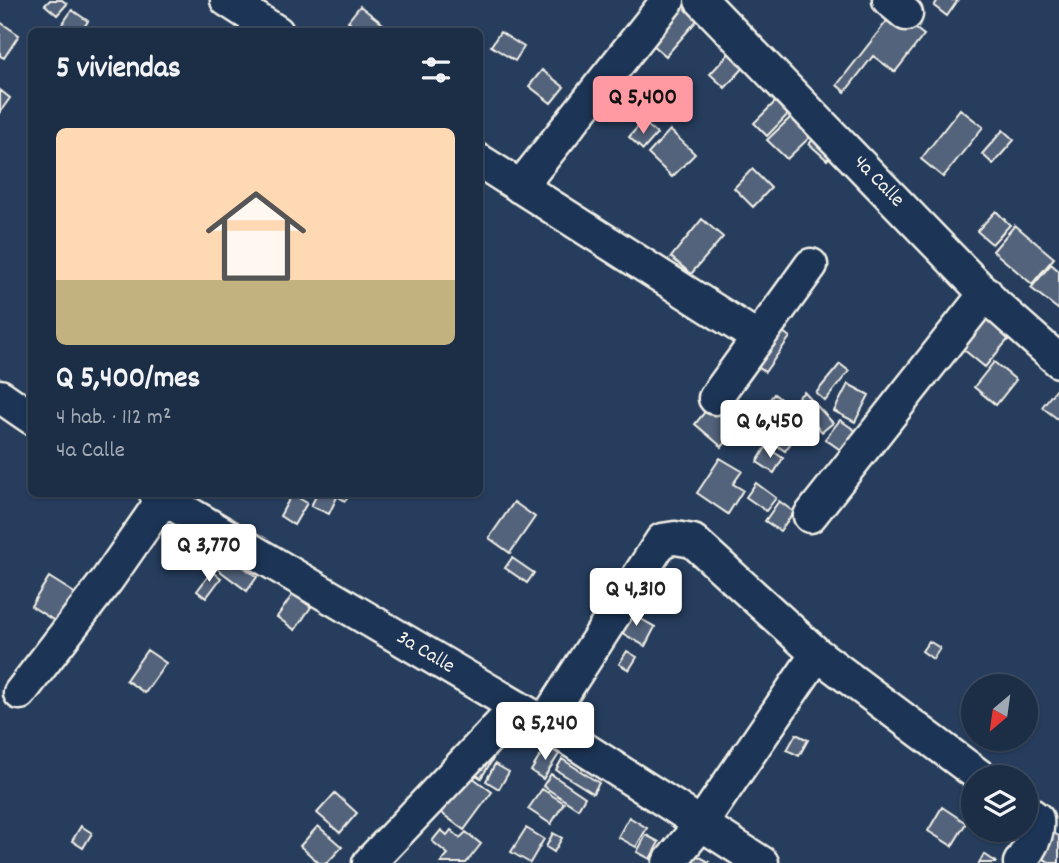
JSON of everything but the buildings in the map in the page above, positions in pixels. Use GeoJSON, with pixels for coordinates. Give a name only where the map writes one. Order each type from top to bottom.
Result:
{"type":"FeatureCollection","features":[{"type":"Feature","properties":{"kind":"street"},"geometry":{"type":"LineString","coordinates":[[228,0],[271,28]]}},
{"type":"Feature","properties":{"kind":"street"},"geometry":{"type":"LineString","coordinates":[[520,187],[667,0]]}},
{"type":"Feature","properties":{"kind":"street","name":"4a Calle"},"geometry":{"type":"LineString","coordinates":[[715,5],[986,293],[1059,360]]}},
{"type":"Feature","properties":{"kind":"street"},"geometry":{"type":"LineString","coordinates":[[483,163],[758,338]]}},
{"type":"Feature","properties":{"kind":"street"},"geometry":{"type":"LineString","coordinates":[[715,398],[811,265]]}},
{"type":"Feature","properties":{"kind":"street"},"geometry":{"type":"LineString","coordinates":[[810,516],[986,293]]}},
{"type":"Feature","properties":{"kind":"street"},"geometry":{"type":"LineString","coordinates":[[0,396],[28,415]]}},
{"type":"Feature","properties":{"kind":"street"},"geometry":{"type":"LineString","coordinates":[[20,693],[107,580],[159,497]]}},
{"type":"Feature","properties":{"kind":"street","name":"3a Calle"},"geometry":{"type":"LineString","coordinates":[[162,497],[544,723],[762,863]]}},
{"type":"Feature","properties":{"kind":"street"},"geometry":{"type":"LineString","coordinates":[[544,723],[662,540],[676,538],[693,541],[817,653],[965,765]]}},
{"type":"Feature","properties":{"kind":"street"},"geometry":{"type":"LineString","coordinates":[[669,863],[702,824],[817,653]]}},
{"type":"Feature","properties":{"kind":"street"},"geometry":{"type":"LineString","coordinates":[[369,863],[517,707]]}},
{"type":"Feature","properties":{"kind":"street"},"geometry":{"type":"LineString","coordinates":[[1020,863],[1032,842]]}}]}
